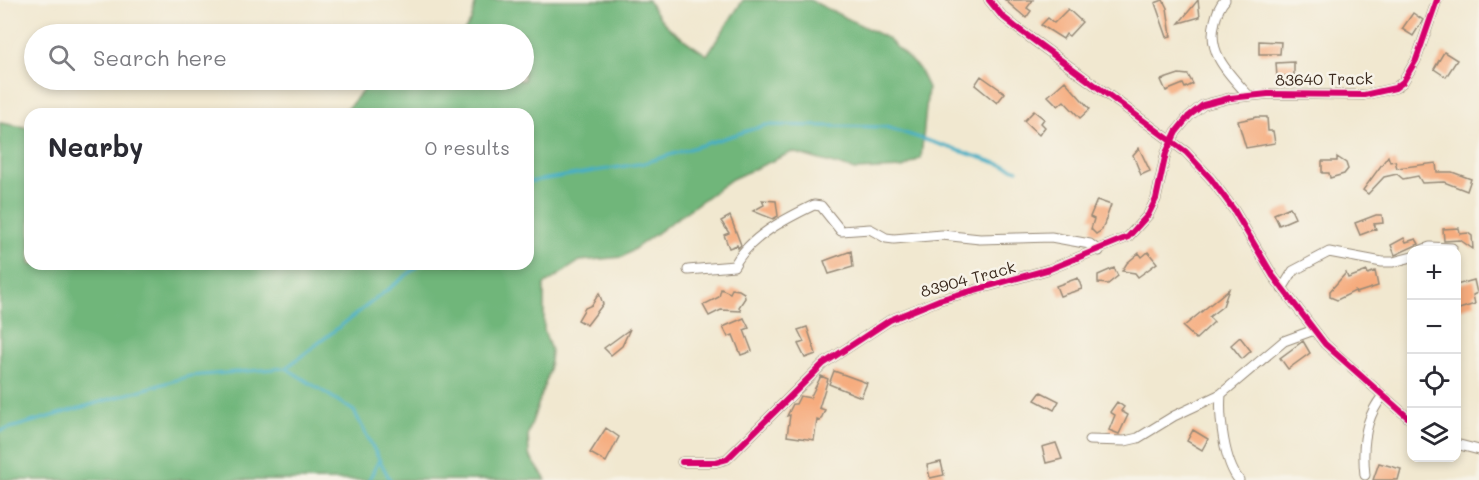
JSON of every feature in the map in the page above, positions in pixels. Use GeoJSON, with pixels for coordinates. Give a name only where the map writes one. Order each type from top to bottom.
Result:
{"type":"FeatureCollection","features":[{"type":"Feature","properties":{"kind":"street"},"geometry":{"type":"LineString","coordinates":[[989,0],[1002,16],[1017,28],[1172,140],[1211,179],[1234,210],[1282,289],[1325,344],[1407,417]]}},
{"type":"Feature","properties":{"kind":"street"},"geometry":{"type":"LineString","coordinates":[[1225,0],[1219,9],[1212,42],[1219,60],[1249,96]]}},
{"type":"Feature","properties":{"kind":"street","name":"83640 Track"},"geometry":{"type":"LineString","coordinates":[[1172,140],[1188,116],[1203,105],[1249,96],[1296,93],[1364,95],[1395,88],[1403,82],[1416,60],[1437,0]]}},
{"type":"Feature","properties":{"kind":"street","name":"83904 Track"},"geometry":{"type":"LineString","coordinates":[[682,462],[716,462],[727,459],[823,364],[890,320],[916,307],[1029,276],[1128,237],[1148,214],[1156,199],[1166,153],[1172,140]]}},
{"type":"Feature","properties":{"kind":"street"},"geometry":{"type":"LineString","coordinates":[[688,270],[734,266],[738,257],[769,230],[814,205],[821,206],[837,229],[846,233],[870,229],[886,238],[894,239],[942,235],[980,239],[1051,237],[1090,244],[1099,250]]}},
{"type":"Feature","properties":{"kind":"street"},"geometry":{"type":"LineString","coordinates":[[1282,289],[1293,271],[1329,252],[1382,262],[1407,258]]}},
{"type":"Feature","properties":{"kind":"street"},"geometry":{"type":"LineString","coordinates":[[1089,440],[1132,440],[1174,416],[1221,394],[1284,341],[1314,330]]}},
{"type":"Feature","properties":{"kind":"street"},"geometry":{"type":"LineString","coordinates":[[1221,394],[1221,429],[1232,468],[1239,480]]}},
{"type":"Feature","properties":{"kind":"street"},"geometry":{"type":"LineString","coordinates":[[1365,475],[1365,448],[1370,416],[1382,397]]}},
{"type":"Feature","properties":{"kind":"street"},"geometry":{"type":"LineString","coordinates":[[1461,445],[1479,450]]}},
{"type":"Feature","properties":{"kind":"green space"},"geometry":{"type":"Polygon","coordinates":[[[476,0],[648,0],[666,25],[707,55],[743,0],[810,0],[887,38],[919,69],[928,88],[921,158],[903,168],[855,170],[792,152],[732,179],[623,257],[580,261],[544,285],[544,330],[551,351],[549,372],[528,434],[529,455],[546,480],[0,480],[0,123],[24,127],[24,270],[534,270],[534,108],[348,108],[363,90],[534,90],[534,24],[469,24],[476,0]]]}},
{"type":"Feature","properties":{"kind":"building"},"geometry":{"type":"Polygon","coordinates":[[[1005,0],[1033,0],[1027,8],[1031,11],[1026,18],[1005,0]]]}},
{"type":"Feature","properties":{"kind":"building"},"geometry":{"type":"Polygon","coordinates":[[[1163,0],[1167,8],[1171,36],[1167,37],[1155,3],[1163,0]]]}},
{"type":"Feature","properties":{"kind":"building"},"geometry":{"type":"Polygon","coordinates":[[[1198,0],[1200,17],[1179,23],[1198,0]]]}},
{"type":"Feature","properties":{"kind":"building"},"geometry":{"type":"Polygon","coordinates":[[[1068,9],[1082,22],[1069,36],[1066,34],[1063,39],[1041,25],[1048,18],[1054,23],[1068,9]]]}},
{"type":"Feature","properties":{"kind":"building"},"geometry":{"type":"Polygon","coordinates":[[[1413,13],[1423,20],[1413,36],[1402,29],[1413,13]]]}},
{"type":"Feature","properties":{"kind":"building"},"geometry":{"type":"Polygon","coordinates":[[[1259,41],[1281,42],[1280,54],[1259,54],[1259,41]]]}},
{"type":"Feature","properties":{"kind":"building"},"geometry":{"type":"Polygon","coordinates":[[[1444,52],[1457,60],[1446,77],[1434,69],[1444,52]]]}},
{"type":"Feature","properties":{"kind":"building"},"geometry":{"type":"Polygon","coordinates":[[[1294,62],[1294,75],[1277,77],[1276,63],[1294,62]]]}},
{"type":"Feature","properties":{"kind":"building"},"geometry":{"type":"Polygon","coordinates":[[[1179,74],[1188,75],[1193,84],[1185,88],[1183,84],[1166,91],[1161,80],[1179,74]]]}},
{"type":"Feature","properties":{"kind":"building"},"geometry":{"type":"Polygon","coordinates":[[[981,76],[1005,93],[997,103],[975,85],[981,76]]]}},
{"type":"Feature","properties":{"kind":"building"},"geometry":{"type":"Polygon","coordinates":[[[1065,81],[1090,109],[1080,118],[1064,101],[1058,106],[1048,96],[1065,81]]]}},
{"type":"Feature","properties":{"kind":"building"},"geometry":{"type":"Polygon","coordinates":[[[1034,111],[1044,119],[1041,123],[1045,127],[1039,135],[1024,121],[1034,111]]]}},
{"type":"Feature","properties":{"kind":"building"},"geometry":{"type":"Polygon","coordinates":[[[1267,117],[1268,131],[1273,131],[1275,143],[1246,148],[1238,121],[1267,117]]]}},
{"type":"Feature","properties":{"kind":"building"},"geometry":{"type":"Polygon","coordinates":[[[1139,148],[1150,171],[1141,175],[1133,155],[1139,148]]]}},
{"type":"Feature","properties":{"kind":"building"},"geometry":{"type":"Polygon","coordinates":[[[1388,156],[1390,162],[1395,161],[1397,168],[1436,163],[1437,172],[1452,172],[1471,179],[1467,191],[1444,182],[1422,183],[1418,176],[1403,179],[1397,174],[1384,177],[1368,194],[1363,190],[1388,156]]]}},
{"type":"Feature","properties":{"kind":"building"},"geometry":{"type":"Polygon","coordinates":[[[1337,157],[1346,163],[1348,169],[1344,174],[1330,178],[1329,173],[1322,173],[1322,161],[1337,161],[1337,157]]]}},
{"type":"Feature","properties":{"kind":"building"},"geometry":{"type":"Polygon","coordinates":[[[762,200],[776,201],[778,216],[773,219],[753,211],[764,205],[762,200]]]}},
{"type":"Feature","properties":{"kind":"building"},"geometry":{"type":"Polygon","coordinates":[[[1097,200],[1111,205],[1102,230],[1096,234],[1091,229],[1094,219],[1090,217],[1097,200]]]}},
{"type":"Feature","properties":{"kind":"building"},"geometry":{"type":"Polygon","coordinates":[[[1290,207],[1295,218],[1279,225],[1274,214],[1290,207]]]}},
{"type":"Feature","properties":{"kind":"building"},"geometry":{"type":"Polygon","coordinates":[[[1382,215],[1383,223],[1374,224],[1376,229],[1360,235],[1355,223],[1382,215]]]}},
{"type":"Feature","properties":{"kind":"building"},"geometry":{"type":"Polygon","coordinates":[[[730,216],[741,245],[738,248],[737,245],[729,248],[724,235],[729,233],[721,221],[730,216]]]}},
{"type":"Feature","properties":{"kind":"building"},"geometry":{"type":"Polygon","coordinates":[[[1459,228],[1460,234],[1468,233],[1472,236],[1473,249],[1460,240],[1444,241],[1443,229],[1459,228]]]}},
{"type":"Feature","properties":{"kind":"building"},"geometry":{"type":"Polygon","coordinates":[[[1404,238],[1406,242],[1416,239],[1419,244],[1407,246],[1407,250],[1395,255],[1391,245],[1404,238]]]}},
{"type":"Feature","properties":{"kind":"building"},"geometry":{"type":"Polygon","coordinates":[[[851,251],[853,267],[829,274],[824,261],[851,251]]]}},
{"type":"Feature","properties":{"kind":"building"},"geometry":{"type":"Polygon","coordinates":[[[1148,252],[1157,263],[1145,272],[1138,277],[1135,273],[1122,271],[1127,263],[1139,253],[1142,257],[1148,252]]]}},
{"type":"Feature","properties":{"kind":"building"},"geometry":{"type":"Polygon","coordinates":[[[1114,268],[1118,276],[1108,284],[1098,283],[1098,275],[1114,268]]]}},
{"type":"Feature","properties":{"kind":"building"},"geometry":{"type":"Polygon","coordinates":[[[1367,271],[1368,274],[1375,271],[1378,286],[1356,293],[1355,291],[1337,300],[1330,297],[1330,291],[1346,273],[1348,278],[1367,271]]]}},
{"type":"Feature","properties":{"kind":"building"},"geometry":{"type":"Polygon","coordinates":[[[1078,278],[1082,289],[1060,296],[1056,286],[1078,278]]]}},
{"type":"Feature","properties":{"kind":"building"},"geometry":{"type":"Polygon","coordinates":[[[1474,280],[1477,293],[1473,295],[1475,304],[1461,308],[1461,300],[1461,284],[1474,280]]]}},
{"type":"Feature","properties":{"kind":"building"},"geometry":{"type":"Polygon","coordinates":[[[721,289],[730,293],[732,289],[744,293],[745,298],[739,307],[741,311],[721,310],[709,316],[703,305],[719,297],[721,289]]]}},
{"type":"Feature","properties":{"kind":"building"},"geometry":{"type":"Polygon","coordinates":[[[1229,289],[1223,306],[1209,317],[1214,322],[1196,339],[1183,327],[1229,289]]]}},
{"type":"Feature","properties":{"kind":"building"},"geometry":{"type":"Polygon","coordinates":[[[599,293],[603,304],[587,325],[578,320],[585,308],[592,305],[599,293]]]}},
{"type":"Feature","properties":{"kind":"building"},"geometry":{"type":"Polygon","coordinates":[[[744,318],[749,328],[744,330],[752,351],[741,355],[733,335],[728,337],[723,327],[744,318]]]}},
{"type":"Feature","properties":{"kind":"building"},"geometry":{"type":"Polygon","coordinates":[[[807,327],[816,354],[805,358],[798,344],[804,342],[798,330],[807,327]]]}},
{"type":"Feature","properties":{"kind":"building"},"geometry":{"type":"Polygon","coordinates":[[[630,329],[622,346],[611,355],[604,348],[630,329]]]}},
{"type":"Feature","properties":{"kind":"building"},"geometry":{"type":"Polygon","coordinates":[[[1240,337],[1251,351],[1242,359],[1231,345],[1240,337]]]}},
{"type":"Feature","properties":{"kind":"building"},"geometry":{"type":"Polygon","coordinates":[[[1303,341],[1310,353],[1288,369],[1280,358],[1303,341]]]}},
{"type":"Feature","properties":{"kind":"building"},"geometry":{"type":"Polygon","coordinates":[[[834,371],[867,383],[861,397],[829,384],[834,371]]]}},
{"type":"Feature","properties":{"kind":"building"},"geometry":{"type":"Polygon","coordinates":[[[821,376],[828,379],[819,408],[825,410],[820,421],[817,420],[814,440],[787,436],[790,415],[787,416],[793,404],[796,404],[800,396],[810,398],[821,376]]]}},
{"type":"Feature","properties":{"kind":"building"},"geometry":{"type":"Polygon","coordinates":[[[1041,392],[1059,401],[1054,410],[1035,400],[1041,392]]]}},
{"type":"Feature","properties":{"kind":"building"},"geometry":{"type":"Polygon","coordinates":[[[1117,402],[1124,407],[1121,411],[1128,415],[1119,434],[1109,430],[1115,415],[1110,412],[1117,402]]]}},
{"type":"Feature","properties":{"kind":"building"},"geometry":{"type":"Polygon","coordinates":[[[606,428],[619,437],[606,462],[590,453],[606,428]]]}},
{"type":"Feature","properties":{"kind":"building"},"geometry":{"type":"Polygon","coordinates":[[[1193,430],[1208,439],[1202,450],[1187,441],[1193,430]]]}},
{"type":"Feature","properties":{"kind":"building"},"geometry":{"type":"Polygon","coordinates":[[[1056,443],[1062,459],[1046,463],[1042,447],[1056,443]]]}},
{"type":"Feature","properties":{"kind":"building"},"geometry":{"type":"Polygon","coordinates":[[[941,462],[944,475],[930,478],[927,465],[941,462]]]}},
{"type":"Feature","properties":{"kind":"building"},"geometry":{"type":"Polygon","coordinates":[[[1379,463],[1401,469],[1398,480],[1373,480],[1379,463]]]}},
{"type":"Feature","properties":{"kind":"waterway"},"geometry":{"type":"LineString","coordinates":[[534,181],[644,163],[766,125],[886,127],[1018,170]]}},
{"type":"Feature","properties":{"kind":"waterway"},"geometry":{"type":"LineString","coordinates":[[286,368],[413,270]]}},
{"type":"Feature","properties":{"kind":"waterway"},"geometry":{"type":"LineString","coordinates":[[0,431],[190,376],[286,368],[354,411],[390,480]]}},
{"type":"Feature","properties":{"kind":"waterway"},"geometry":{"type":"LineString","coordinates":[[369,480],[379,460]]}},
{"type":"Feature","properties":{"kind":"cycle path"},"geometry":{"type":"LineString","coordinates":[[989,0],[1002,16],[1017,28],[1186,152],[1211,179],[1234,210],[1273,276],[1325,344],[1407,417]]}},
{"type":"Feature","properties":{"kind":"cycle path"},"geometry":{"type":"LineString","coordinates":[[682,462],[716,462],[727,459],[823,364],[890,320],[939,300],[1050,269],[1128,237],[1148,215],[1156,199],[1166,153],[1176,132],[1189,116],[1203,105],[1230,98],[1268,94],[1364,95],[1395,88],[1403,82],[1416,60],[1437,0]]}}]}
